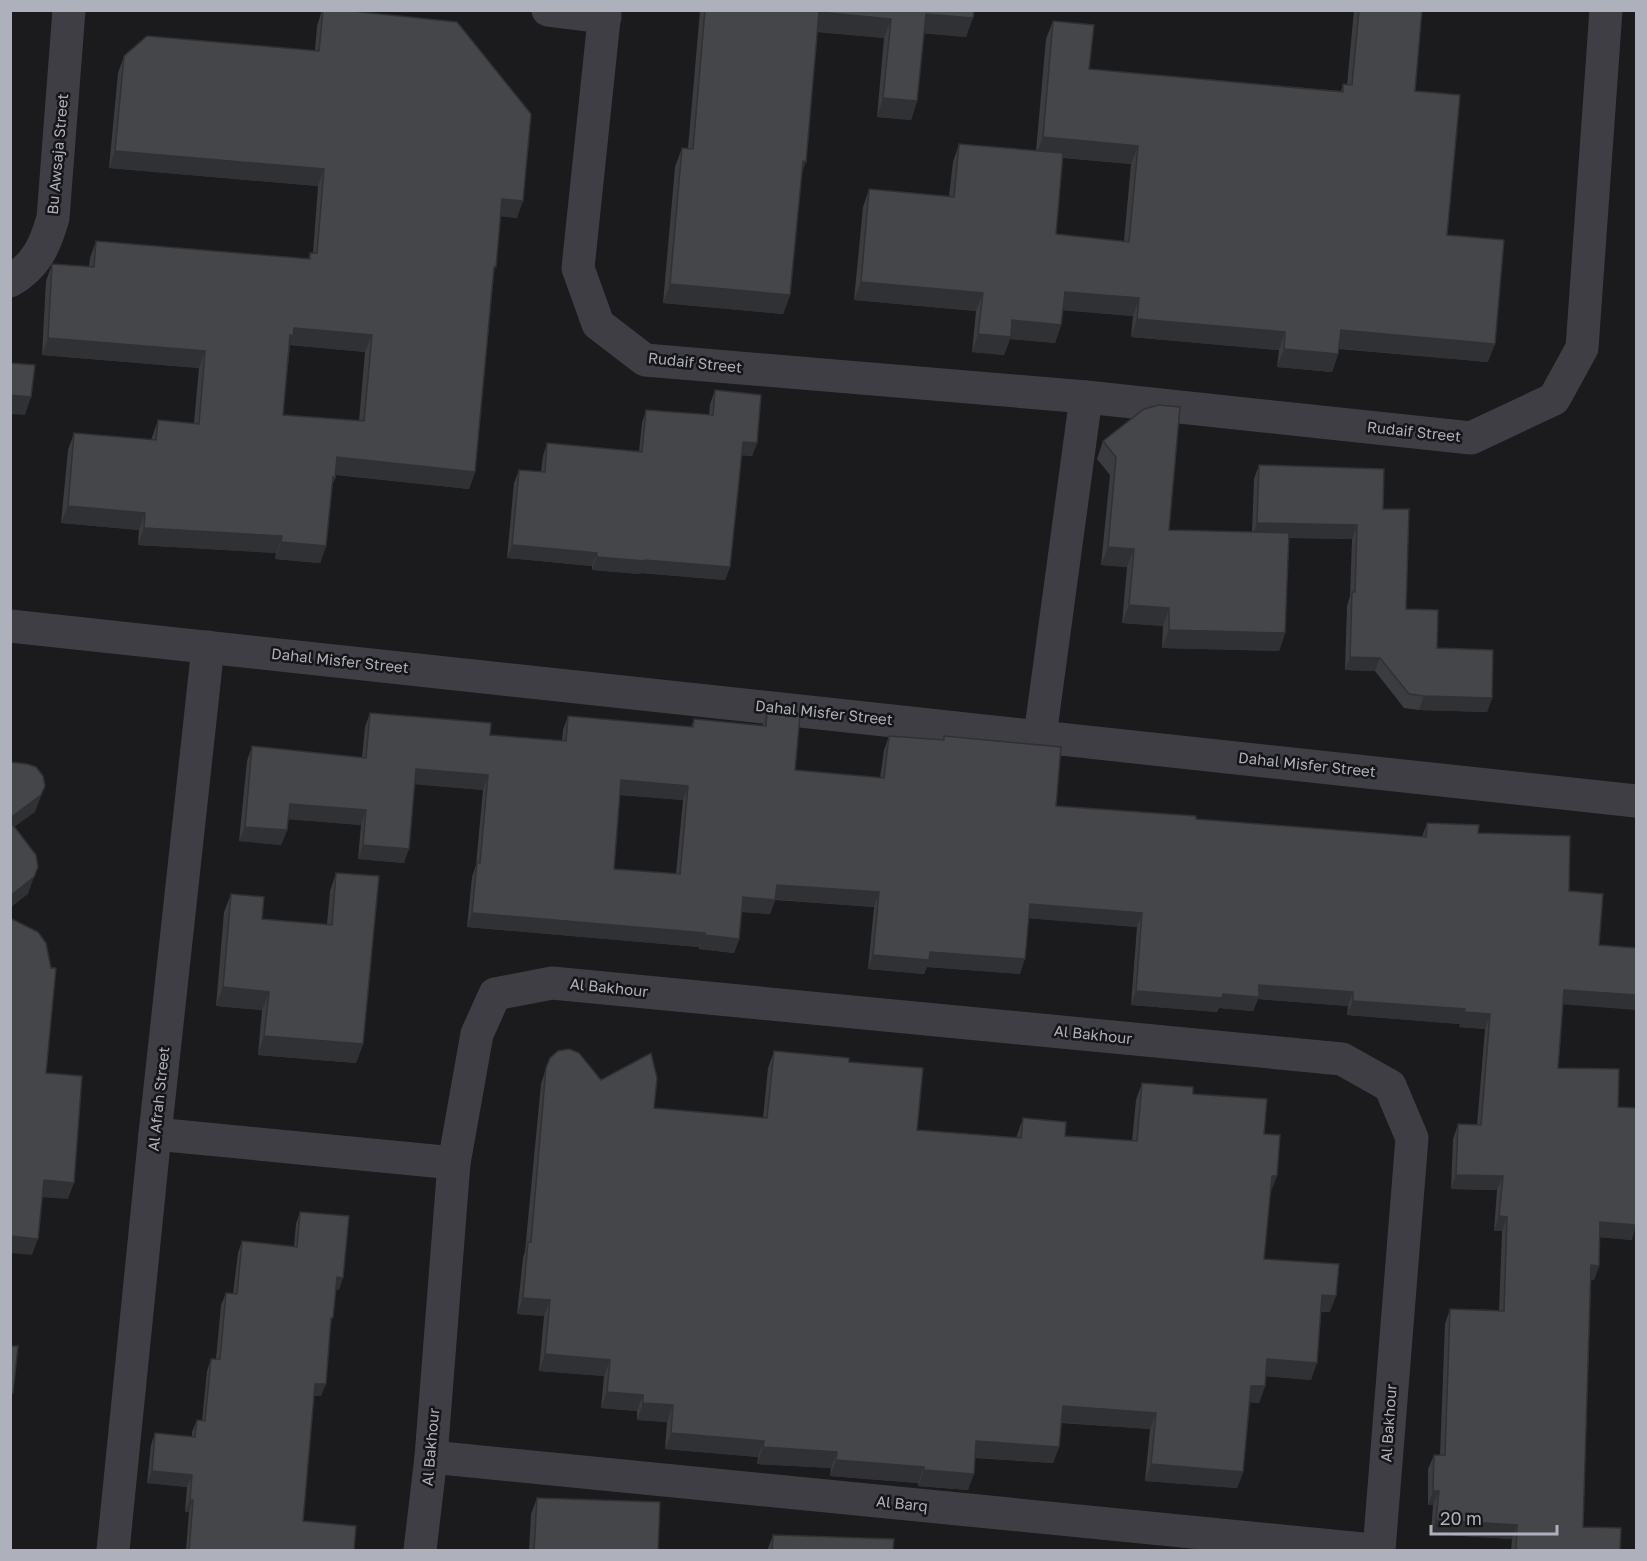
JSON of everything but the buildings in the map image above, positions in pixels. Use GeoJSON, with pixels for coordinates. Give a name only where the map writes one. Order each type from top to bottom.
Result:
{"type":"FeatureCollection","features":[{"type":"Feature","properties":{"kind":"street","name":"Bu Awsaja Street"},"geometry":{"type":"LineString","coordinates":[[10,281],[25,273],[46,243],[53,218],[69,10]]}},
{"type":"Feature","properties":{"kind":"street"},"geometry":{"type":"LineString","coordinates":[[548,10],[605,14]]}},
{"type":"Feature","properties":{"kind":"street","name":"Rudaif Street"},"geometry":{"type":"LineString","coordinates":[[605,14],[578,267],[598,324],[645,360],[1086,397],[1471,438],[1554,399],[1582,348],[1606,10]]}},
{"type":"Feature","properties":{"kind":"street"},"geometry":{"type":"LineString","coordinates":[[1040,736],[1086,397]]}},
{"type":"Feature","properties":{"kind":"street","name":"Dahal Misfer Street"},"geometry":{"type":"LineString","coordinates":[[10,626],[1636,801]]}},
{"type":"Feature","properties":{"kind":"street","name":"Al Afrah Street"},"geometry":{"type":"LineString","coordinates":[[113,1551],[155,1134],[208,647]]}},
{"type":"Feature","properties":{"kind":"street","name":"Al Bakhour"},"geometry":{"type":"LineString","coordinates":[[420,1551],[431,1457],[454,1163],[477,1034],[495,994],[552,983],[1342,1059],[1390,1086],[1412,1137],[1379,1551]]}},
{"type":"Feature","properties":{"kind":"street"},"geometry":{"type":"LineString","coordinates":[[155,1134],[454,1163]]}},
{"type":"Feature","properties":{"kind":"street","name":"Al Barq"},"geometry":{"type":"LineString","coordinates":[[431,1457],[1373,1551]]}}]}
